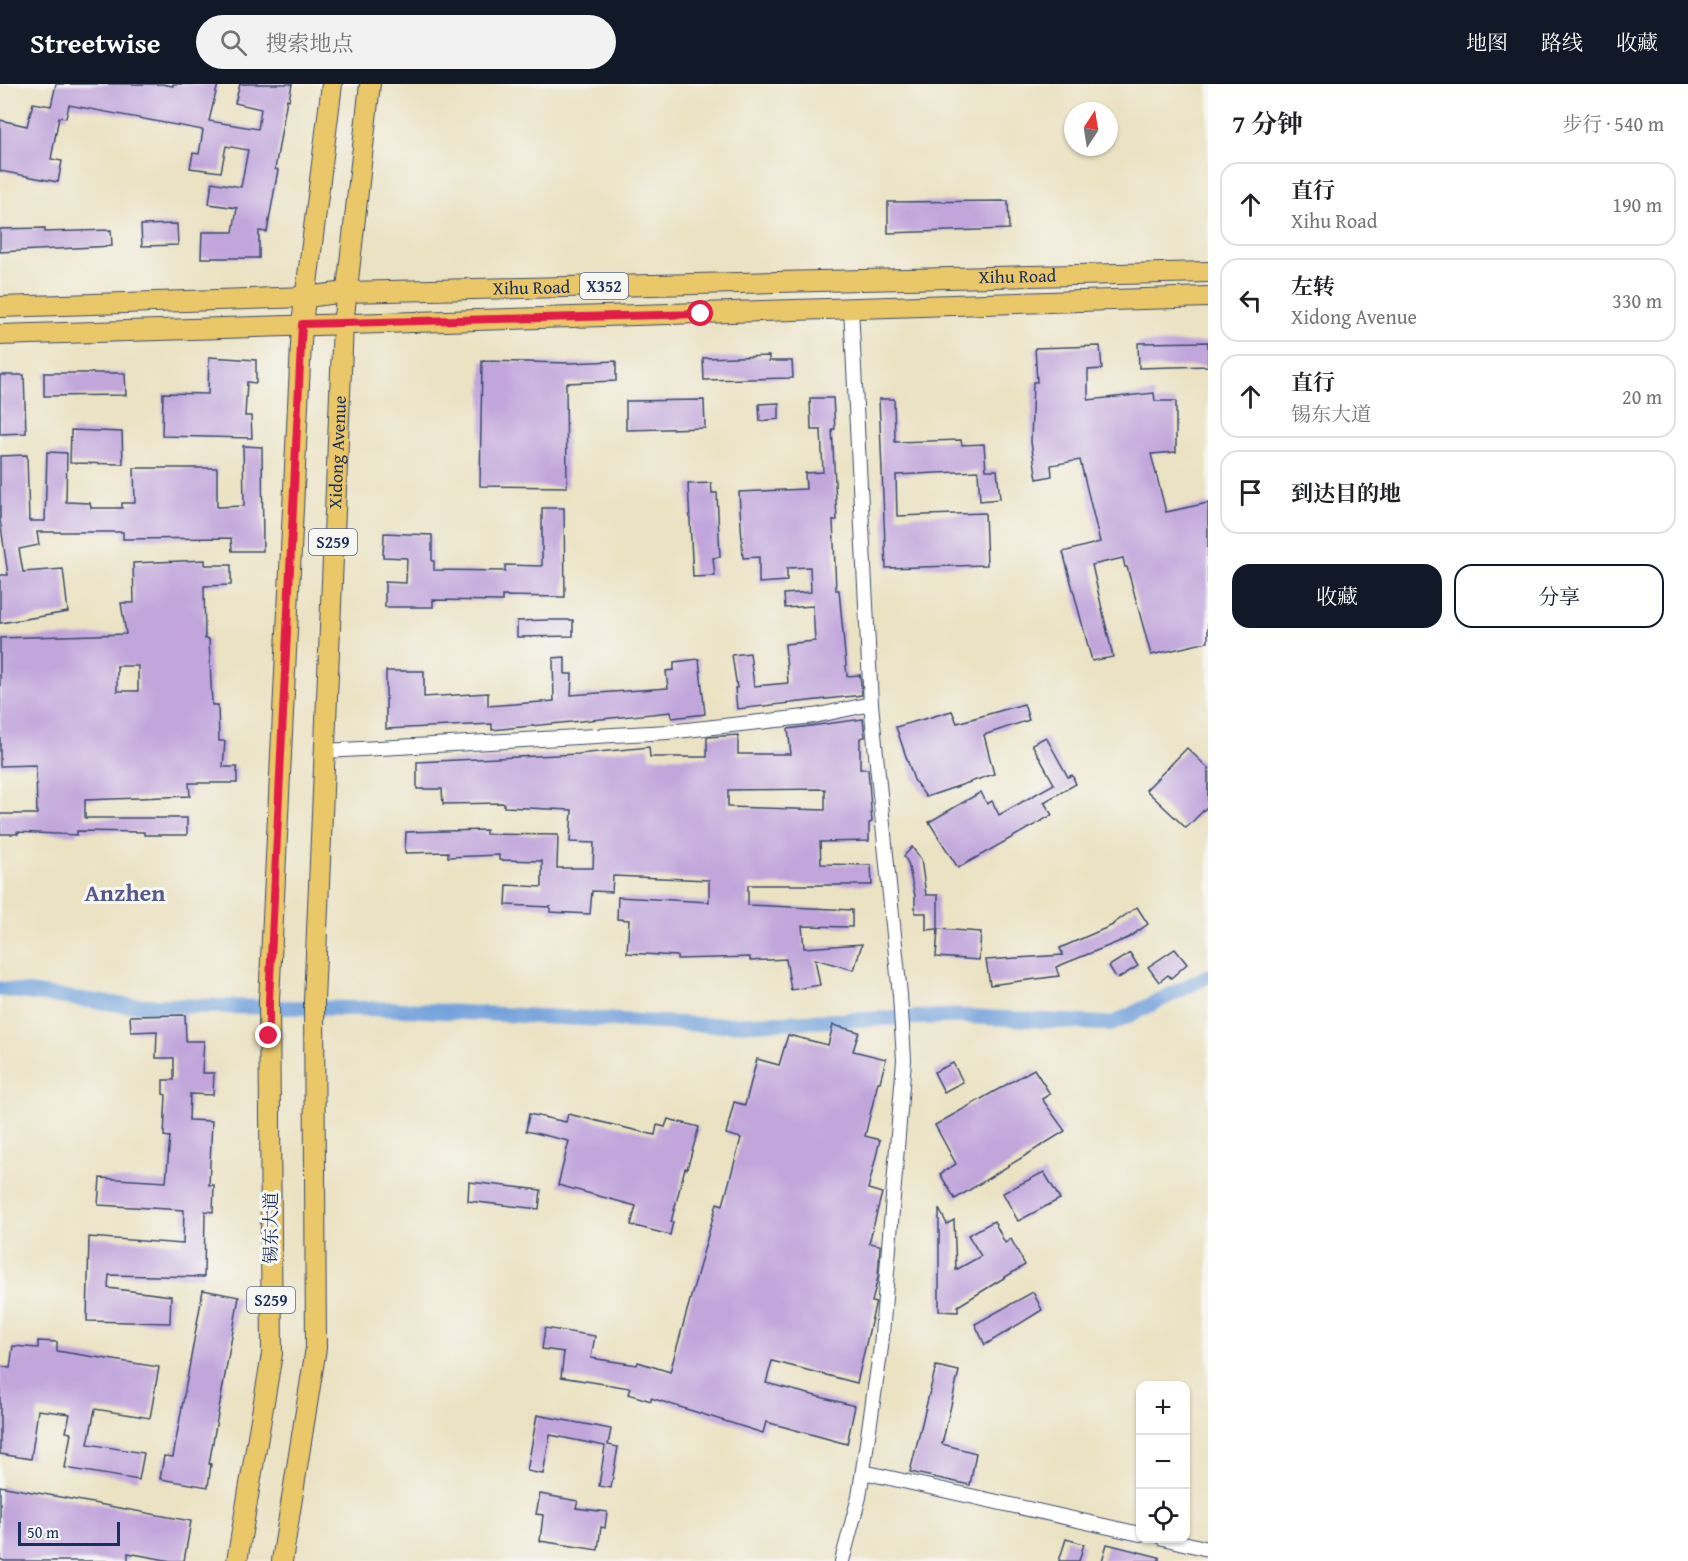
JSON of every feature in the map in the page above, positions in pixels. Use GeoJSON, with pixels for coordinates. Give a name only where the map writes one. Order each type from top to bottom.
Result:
{"type":"FeatureCollection","features":[{"type":"Feature","properties":{"kind":"main road","name":"S259"},"geometry":{"type":"LineString","coordinates":[[302,324],[332,84]]}},
{"type":"Feature","properties":{"kind":"main road","name":"Xidong Avenue"},"geometry":{"type":"LineString","coordinates":[[282,1561],[316,1348],[314,1001],[343,325],[370,84]]}},
{"type":"Feature","properties":{"kind":"main road","name":"Xihu Road"},"geometry":{"type":"LineString","coordinates":[[0,307],[306,297],[346,292],[1208,272]]}},
{"type":"Feature","properties":{"kind":"main road","name":"Xihu Road"},"geometry":{"type":"LineString","coordinates":[[0,335],[1208,297]]}},
{"type":"Feature","properties":{"kind":"main road","name":"锡东大道"},"geometry":{"type":"LineString","coordinates":[[237,1561],[272,1354],[269,1000],[302,324]]}},
{"type":"Feature","properties":{"kind":"street"},"geometry":{"type":"LineString","coordinates":[[842,1561],[859,1497],[881,1347],[904,1059],[900,995],[871,704],[851,308]]}},
{"type":"Feature","properties":{"kind":"street"},"geometry":{"type":"LineString","coordinates":[[325,751],[668,732],[814,716],[871,704]]}},
{"type":"Feature","properties":{"kind":"street"},"geometry":{"type":"LineString","coordinates":[[863,1473],[1136,1533]]}},
{"type":"Feature","properties":{"kind":"street"},"geometry":{"type":"LineString","coordinates":[[1181,1543],[1208,1549]]}},
{"type":"Feature","properties":{"kind":"building"},"geometry":{"type":"Polygon","coordinates":[[[56,84],[162,84],[173,86],[173,84],[218,84],[209,121],[258,129],[261,109],[235,103],[240,84],[292,84],[289,100],[287,99],[275,169],[278,170],[267,232],[259,231],[259,258],[201,258],[202,232],[233,232],[237,208],[209,204],[212,182],[241,187],[248,150],[226,146],[221,172],[190,168],[193,153],[199,154],[203,130],[69,105],[66,118],[59,117],[51,159],[62,161],[58,182],[0,171],[0,120],[27,126],[33,103],[51,106],[56,84]]]}},
{"type":"Feature","properties":{"kind":"building"},"geometry":{"type":"Polygon","coordinates":[[[1008,201],[1009,229],[888,233],[888,202],[1008,201]]]}},
{"type":"Feature","properties":{"kind":"building"},"geometry":{"type":"Polygon","coordinates":[[[177,224],[178,245],[142,246],[141,225],[177,224]]]}},
{"type":"Feature","properties":{"kind":"building"},"geometry":{"type":"Polygon","coordinates":[[[45,228],[45,232],[111,230],[112,246],[0,252],[0,229],[45,228]]]}},
{"type":"Feature","properties":{"kind":"building"},"geometry":{"type":"Polygon","coordinates":[[[1208,342],[1208,366],[1139,368],[1138,343],[1208,342]]]}},
{"type":"Feature","properties":{"kind":"building"},"geometry":{"type":"Polygon","coordinates":[[[1100,346],[1102,369],[1088,370],[1088,400],[1154,393],[1155,401],[1176,401],[1176,452],[1151,454],[1166,512],[1208,503],[1208,642],[1151,655],[1123,558],[1092,565],[1113,657],[1092,661],[1063,552],[1100,542],[1080,460],[1051,465],[1052,476],[1037,479],[1031,442],[1033,382],[1037,382],[1035,348],[1100,346]]]}},
{"type":"Feature","properties":{"kind":"building"},"geometry":{"type":"Polygon","coordinates":[[[769,356],[769,361],[792,361],[793,378],[704,380],[703,358],[769,356]]]}},
{"type":"Feature","properties":{"kind":"building"},"geometry":{"type":"Polygon","coordinates":[[[209,357],[256,360],[256,383],[247,382],[245,416],[251,416],[252,438],[162,436],[163,393],[208,394],[209,357]]]}},
{"type":"Feature","properties":{"kind":"building"},"geometry":{"type":"Polygon","coordinates":[[[482,361],[570,363],[616,361],[616,381],[566,383],[567,487],[480,486],[482,361]]]}},
{"type":"Feature","properties":{"kind":"building"},"geometry":{"type":"Polygon","coordinates":[[[44,373],[125,373],[126,395],[44,396],[44,373]]]}},
{"type":"Feature","properties":{"kind":"building"},"geometry":{"type":"Polygon","coordinates":[[[0,375],[24,375],[26,433],[0,434],[0,375]]]}},
{"type":"Feature","properties":{"kind":"building"},"geometry":{"type":"Polygon","coordinates":[[[810,398],[833,398],[835,429],[832,429],[837,520],[833,520],[836,590],[839,590],[847,676],[860,675],[862,695],[737,709],[735,688],[737,688],[732,655],[750,653],[754,686],[788,683],[785,644],[815,641],[813,606],[785,608],[784,594],[811,592],[810,567],[787,568],[787,581],[759,583],[759,557],[743,558],[739,492],[806,489],[805,473],[823,472],[821,430],[811,430],[810,398]]]}},
{"type":"Feature","properties":{"kind":"building"},"geometry":{"type":"Polygon","coordinates":[[[879,399],[894,399],[895,442],[961,440],[962,445],[984,444],[986,470],[997,470],[1000,499],[980,501],[978,471],[896,475],[897,516],[985,513],[987,565],[886,568],[879,399]]]}},
{"type":"Feature","properties":{"kind":"building"},"geometry":{"type":"Polygon","coordinates":[[[704,400],[705,428],[626,430],[626,401],[704,400]]]}},
{"type":"Feature","properties":{"kind":"building"},"geometry":{"type":"Polygon","coordinates":[[[779,403],[779,419],[760,421],[759,404],[779,403]]]}},
{"type":"Feature","properties":{"kind":"building"},"geometry":{"type":"Polygon","coordinates":[[[71,430],[122,432],[123,464],[70,463],[71,430]]]}},
{"type":"Feature","properties":{"kind":"building"},"geometry":{"type":"Polygon","coordinates":[[[243,446],[262,447],[263,551],[232,551],[231,538],[123,539],[123,532],[37,532],[39,545],[19,549],[23,572],[63,569],[68,612],[0,623],[0,575],[8,575],[0,520],[0,456],[27,455],[29,521],[45,521],[47,452],[67,453],[66,502],[90,503],[91,508],[122,508],[122,503],[135,503],[134,468],[217,468],[217,507],[244,506],[243,446]]]}},
{"type":"Feature","properties":{"kind":"building"},"geometry":{"type":"Polygon","coordinates":[[[711,483],[712,493],[717,493],[720,557],[713,558],[715,576],[693,577],[688,484],[711,483]]]}},
{"type":"Feature","properties":{"kind":"building"},"geometry":{"type":"Polygon","coordinates":[[[542,508],[564,508],[565,597],[502,596],[502,601],[433,600],[433,607],[385,607],[385,582],[406,583],[407,558],[383,557],[384,533],[432,535],[434,570],[505,571],[505,565],[542,566],[542,508]]]}},
{"type":"Feature","properties":{"kind":"building"},"geometry":{"type":"Polygon","coordinates":[[[205,560],[205,565],[231,565],[231,585],[204,586],[205,639],[209,639],[212,705],[218,705],[219,741],[225,741],[223,767],[237,767],[237,783],[189,783],[190,796],[85,800],[85,818],[187,818],[187,835],[77,831],[77,835],[17,832],[18,834],[0,834],[0,814],[37,814],[36,765],[0,766],[0,638],[126,634],[121,603],[134,603],[133,563],[205,560]],[[117,666],[117,691],[138,691],[138,666],[117,666]]]}},
{"type":"Feature","properties":{"kind":"building"},"geometry":{"type":"Polygon","coordinates":[[[573,620],[573,636],[517,637],[517,621],[573,620]]]}},
{"type":"Feature","properties":{"kind":"building"},"geometry":{"type":"Polygon","coordinates":[[[565,657],[565,674],[572,674],[571,695],[668,688],[666,671],[674,670],[674,662],[699,659],[705,714],[672,718],[671,712],[492,730],[492,724],[386,729],[386,671],[424,671],[424,697],[488,693],[488,706],[554,701],[553,658],[565,657]]]}},
{"type":"Feature","properties":{"kind":"building"},"geometry":{"type":"Polygon","coordinates":[[[1024,704],[1029,720],[984,735],[994,774],[926,797],[914,780],[896,727],[952,711],[957,723],[1024,704]]]}},
{"type":"Feature","properties":{"kind":"building"},"geometry":{"type":"Polygon","coordinates":[[[863,719],[865,737],[860,738],[860,769],[868,769],[872,822],[869,823],[869,841],[820,842],[821,864],[871,865],[872,885],[748,885],[748,905],[852,910],[852,927],[802,926],[804,948],[862,944],[854,970],[815,959],[820,985],[791,990],[786,959],[750,961],[750,957],[677,959],[677,956],[627,953],[629,920],[617,919],[618,897],[709,902],[709,880],[613,876],[612,892],[592,891],[590,914],[550,912],[550,907],[506,905],[507,885],[542,887],[542,861],[499,860],[499,855],[448,857],[448,852],[405,853],[406,832],[486,830],[486,834],[558,835],[557,868],[593,868],[594,843],[570,842],[572,810],[504,807],[504,803],[443,804],[442,789],[417,789],[417,762],[578,754],[649,747],[650,757],[707,757],[707,737],[738,735],[738,754],[791,754],[788,729],[863,719]],[[825,789],[728,790],[728,807],[825,810],[825,789]]]}},
{"type":"Feature","properties":{"kind":"building"},"geometry":{"type":"Polygon","coordinates":[[[1046,737],[1068,777],[1072,775],[1076,784],[1044,802],[1052,815],[958,868],[929,822],[981,792],[987,804],[992,801],[999,815],[1054,784],[1032,744],[1046,737]]]}},
{"type":"Feature","properties":{"kind":"building"},"geometry":{"type":"Polygon","coordinates":[[[1187,748],[1208,768],[1208,806],[1186,828],[1146,790],[1187,748]]]}},
{"type":"Feature","properties":{"kind":"building"},"geometry":{"type":"Polygon","coordinates":[[[912,847],[921,859],[926,895],[938,895],[938,929],[926,930],[926,913],[915,913],[915,896],[908,863],[904,856],[912,847]]]}},
{"type":"Feature","properties":{"kind":"building"},"geometry":{"type":"Polygon","coordinates":[[[1137,907],[1148,924],[1128,938],[1056,967],[1059,976],[990,985],[986,960],[1063,955],[1060,948],[1113,925],[1137,907]]]}},
{"type":"Feature","properties":{"kind":"building"},"geometry":{"type":"Polygon","coordinates":[[[938,929],[981,932],[979,960],[936,957],[938,929]]]}},
{"type":"Feature","properties":{"kind":"building"},"geometry":{"type":"Polygon","coordinates":[[[1175,949],[1187,964],[1171,978],[1168,975],[1159,982],[1148,967],[1175,949]]]}},
{"type":"Feature","properties":{"kind":"building"},"geometry":{"type":"Polygon","coordinates":[[[1130,953],[1138,966],[1117,979],[1109,966],[1130,953]]]}},
{"type":"Feature","properties":{"kind":"building"},"geometry":{"type":"Polygon","coordinates":[[[185,1015],[186,1041],[204,1041],[202,1073],[214,1073],[213,1095],[190,1094],[189,1120],[212,1121],[209,1185],[214,1185],[213,1212],[205,1211],[204,1277],[109,1275],[108,1288],[171,1296],[170,1323],[87,1321],[89,1237],[183,1244],[184,1210],[98,1205],[100,1178],[166,1182],[170,1137],[164,1136],[166,1095],[163,1094],[163,1080],[174,1080],[174,1058],[156,1058],[157,1031],[131,1032],[130,1016],[185,1015]]]}},
{"type":"Feature","properties":{"kind":"building"},"geometry":{"type":"Polygon","coordinates":[[[833,1025],[859,1032],[853,1051],[886,1059],[865,1136],[880,1140],[868,1189],[882,1193],[869,1243],[880,1245],[878,1277],[872,1302],[876,1303],[857,1383],[772,1361],[766,1383],[855,1406],[847,1444],[766,1422],[763,1433],[651,1398],[651,1401],[628,1394],[630,1388],[561,1377],[564,1352],[542,1349],[545,1328],[595,1336],[591,1358],[637,1365],[638,1362],[670,1372],[717,1203],[723,1205],[741,1138],[726,1134],[734,1102],[745,1105],[757,1059],[779,1065],[788,1035],[828,1045],[833,1025]]]}},
{"type":"Feature","properties":{"kind":"building"},"geometry":{"type":"Polygon","coordinates":[[[953,1063],[963,1082],[944,1092],[934,1072],[953,1063]]]}},
{"type":"Feature","properties":{"kind":"building"},"geometry":{"type":"Polygon","coordinates":[[[1034,1069],[1050,1094],[1042,1099],[1065,1131],[955,1199],[940,1174],[956,1164],[935,1125],[1034,1069]]]}},
{"type":"Feature","properties":{"kind":"building"},"geometry":{"type":"Polygon","coordinates":[[[529,1114],[566,1122],[568,1114],[655,1135],[657,1125],[665,1127],[668,1119],[699,1127],[687,1169],[685,1168],[671,1222],[673,1222],[670,1235],[631,1225],[636,1206],[558,1185],[569,1141],[526,1131],[529,1114]]]}},
{"type":"Feature","properties":{"kind":"building"},"geometry":{"type":"Polygon","coordinates":[[[1044,1172],[1060,1199],[1018,1221],[1003,1193],[1044,1172]]]}},
{"type":"Feature","properties":{"kind":"building"},"geometry":{"type":"Polygon","coordinates":[[[469,1182],[541,1190],[539,1209],[468,1201],[469,1182]]]}},
{"type":"Feature","properties":{"kind":"building"},"geometry":{"type":"Polygon","coordinates":[[[939,1209],[947,1224],[954,1220],[956,1270],[981,1256],[968,1235],[994,1221],[1005,1243],[1011,1239],[1025,1265],[958,1306],[958,1312],[939,1311],[939,1209]]]}},
{"type":"Feature","properties":{"kind":"building"},"geometry":{"type":"Polygon","coordinates":[[[203,1290],[239,1297],[209,1464],[211,1464],[208,1487],[160,1479],[164,1456],[173,1457],[203,1290]]]}},
{"type":"Feature","properties":{"kind":"building"},"geometry":{"type":"Polygon","coordinates":[[[1033,1292],[1042,1310],[985,1345],[975,1324],[1033,1292]]]}},
{"type":"Feature","properties":{"kind":"building"},"geometry":{"type":"Polygon","coordinates":[[[38,1341],[57,1342],[57,1351],[159,1367],[150,1418],[95,1409],[88,1444],[144,1453],[139,1480],[65,1468],[71,1433],[66,1432],[70,1414],[38,1410],[31,1459],[0,1454],[0,1366],[10,1368],[13,1346],[38,1348],[38,1341]]]}},
{"type":"Feature","properties":{"kind":"building"},"geometry":{"type":"Polygon","coordinates":[[[936,1366],[959,1371],[942,1444],[976,1453],[970,1485],[910,1472],[936,1366]]]}},
{"type":"Feature","properties":{"kind":"building"},"geometry":{"type":"Polygon","coordinates":[[[537,1415],[611,1429],[608,1445],[618,1447],[611,1488],[599,1486],[605,1446],[550,1435],[543,1474],[527,1471],[537,1415]]]}},
{"type":"Feature","properties":{"kind":"building"},"geometry":{"type":"Polygon","coordinates":[[[0,1486],[191,1521],[184,1561],[171,1561],[128,1553],[128,1561],[4,1561],[0,1559],[0,1486]]]}},
{"type":"Feature","properties":{"kind":"building"},"geometry":{"type":"Polygon","coordinates":[[[540,1494],[578,1501],[576,1508],[607,1512],[605,1528],[601,1527],[598,1550],[540,1541],[543,1515],[536,1514],[540,1494]]]}},
{"type":"Feature","properties":{"kind":"building"},"geometry":{"type":"Polygon","coordinates":[[[1066,1539],[1084,1544],[1079,1561],[1059,1561],[1066,1539]]]}},
{"type":"Feature","properties":{"kind":"building"},"geometry":{"type":"Polygon","coordinates":[[[1107,1544],[1159,1557],[1159,1561],[1102,1561],[1107,1544]]]}},
{"type":"Feature","properties":{"kind":"waterway"},"geometry":{"type":"LineString","coordinates":[[0,989],[124,1005],[392,1009],[711,1025],[958,1016],[1112,1024],[1208,976]]}},
{"type":"Feature","properties":{"kind":"district","name":"Anzhen"},"geometry":{"type":"Point","coordinates":[125,893]}},
{"type":"Feature","properties":{"kind":"route"},"geometry":{"type":"LineString","coordinates":[[269,1036],[302,324],[343,325],[701,314]]}}]}
